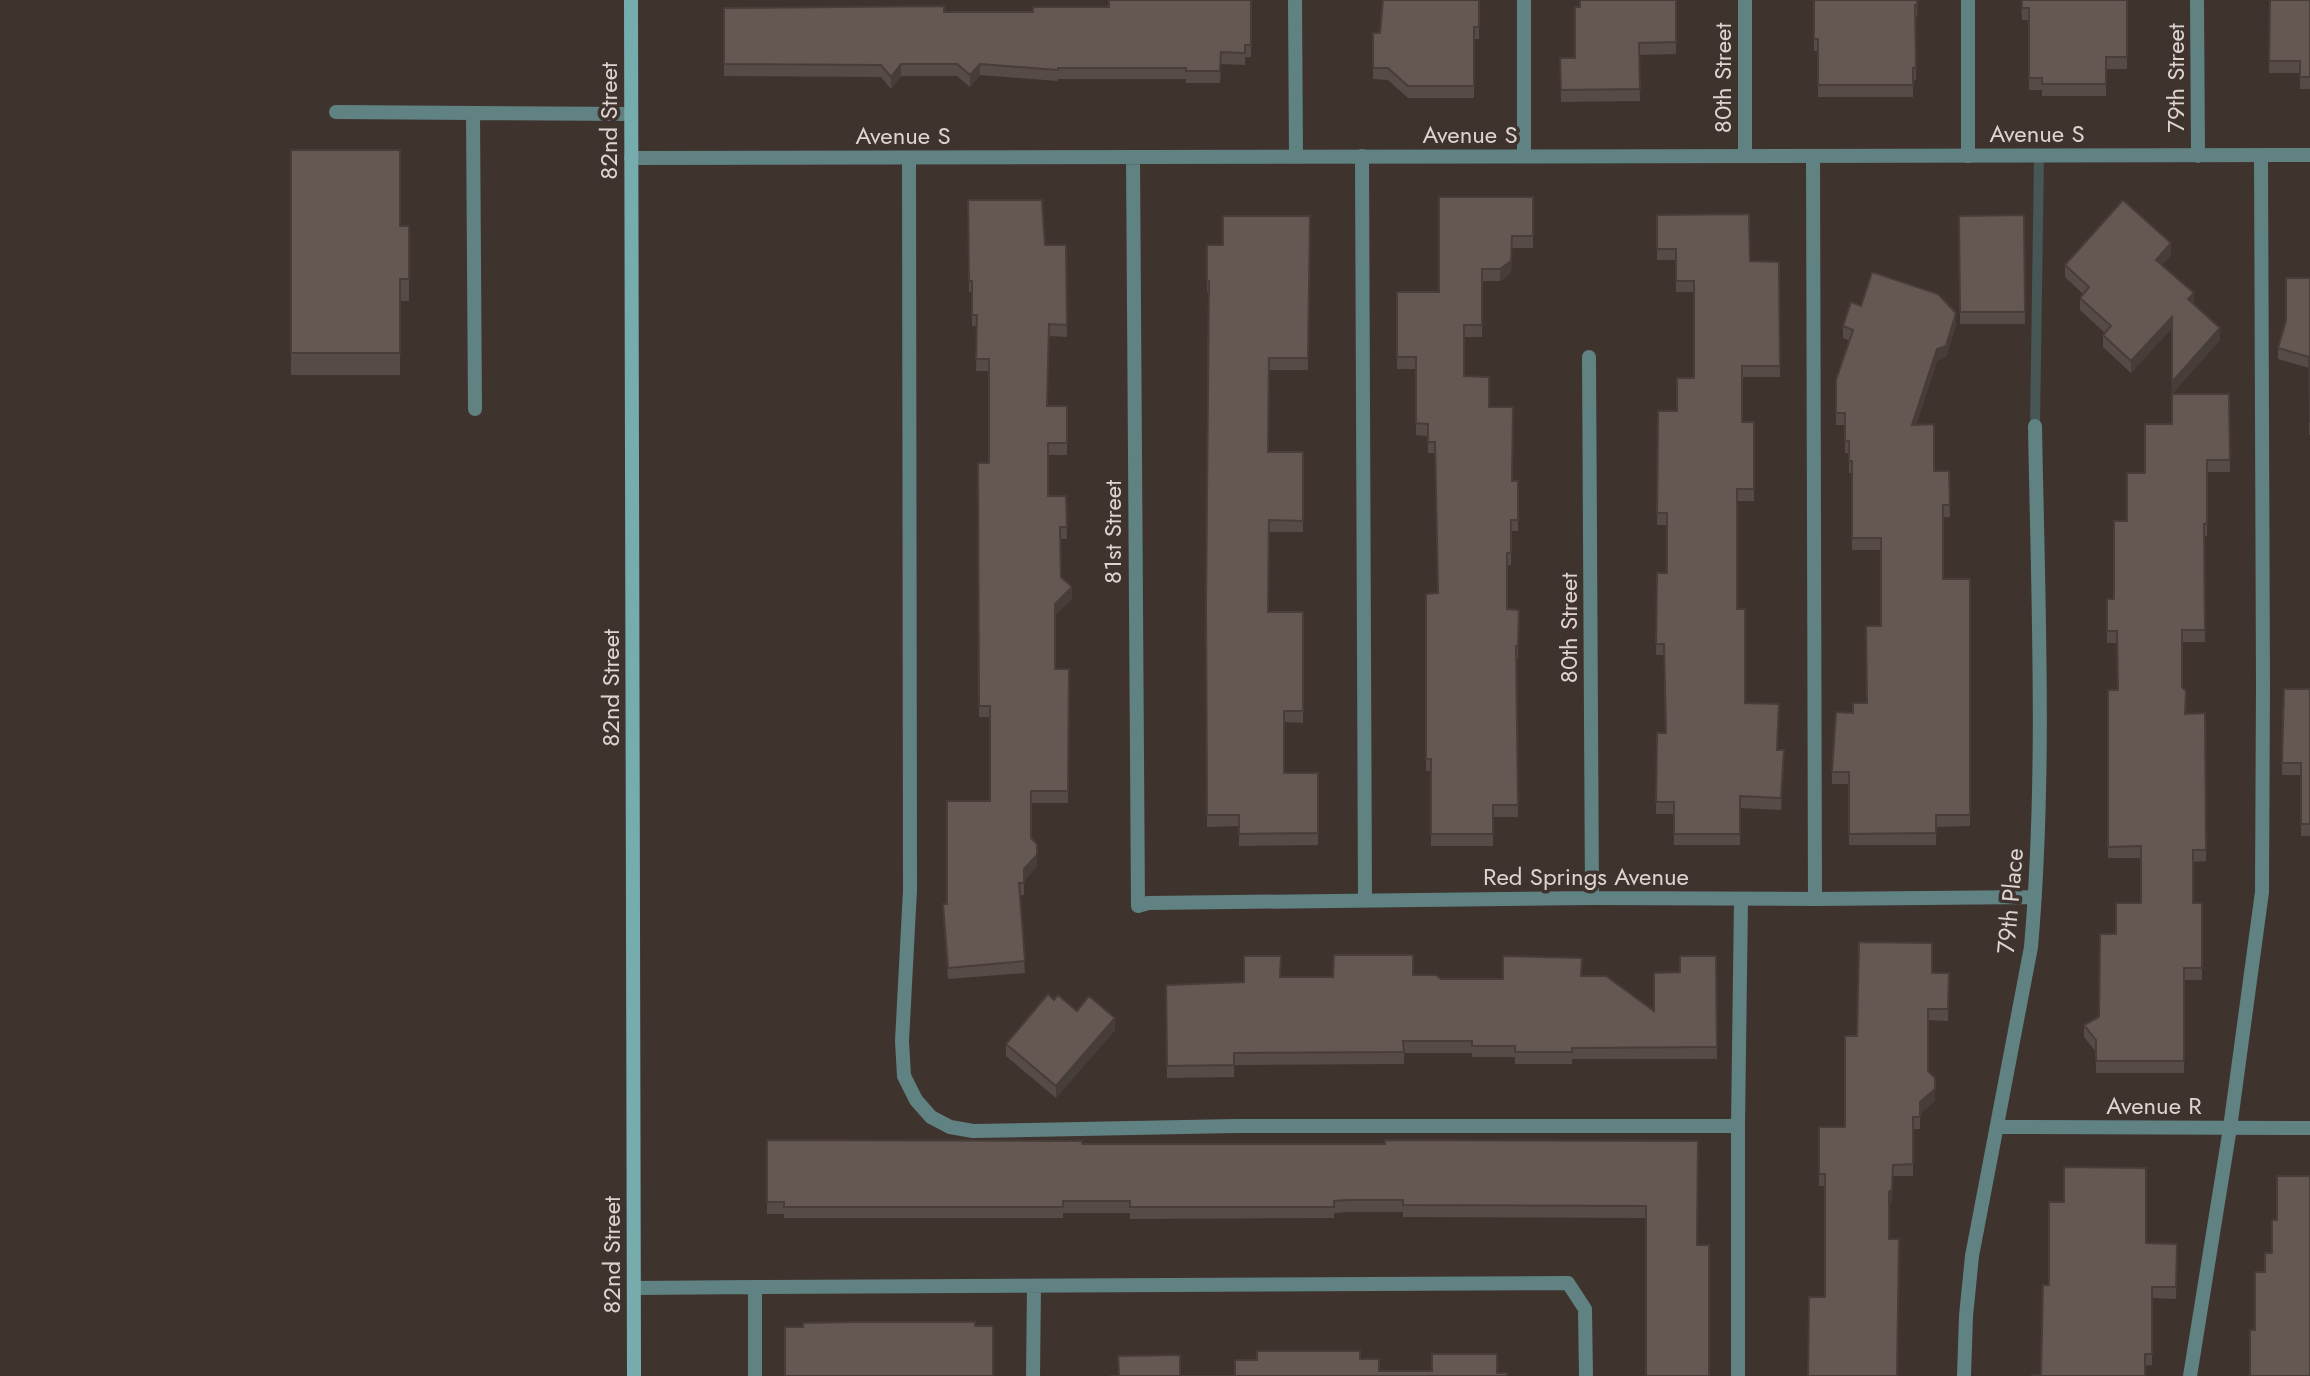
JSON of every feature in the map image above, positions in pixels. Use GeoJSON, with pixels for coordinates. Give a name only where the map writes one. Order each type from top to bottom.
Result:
{"type":"FeatureCollection","features":[{"type":"Feature","properties":{"kind":"main road","name":"82nd Street"},"geometry":{"type":"LineString","coordinates":[[631,0],[634,1376]]}},
{"type":"Feature","properties":{"kind":"street"},"geometry":{"type":"LineString","coordinates":[[1295,0],[1296,157]]}},
{"type":"Feature","properties":{"kind":"street"},"geometry":{"type":"LineString","coordinates":[[1524,0],[1524,156]]}},
{"type":"Feature","properties":{"kind":"street","name":"80th Street"},"geometry":{"type":"LineString","coordinates":[[1745,0],[1745,156]]}},
{"type":"Feature","properties":{"kind":"street"},"geometry":{"type":"LineString","coordinates":[[1968,0],[1968,156]]}},
{"type":"Feature","properties":{"kind":"street","name":"79th Street"},"geometry":{"type":"LineString","coordinates":[[2197,0],[2198,156]]}},
{"type":"Feature","properties":{"kind":"street"},"geometry":{"type":"LineString","coordinates":[[336,112],[631,114]]}},
{"type":"Feature","properties":{"kind":"street"},"geometry":{"type":"LineString","coordinates":[[473,113],[475,409]]}},
{"type":"Feature","properties":{"kind":"street","name":"Avenue S"},"geometry":{"type":"LineString","coordinates":[[631,158],[2310,155]]}},
{"type":"Feature","properties":{"kind":"street"},"geometry":{"type":"LineString","coordinates":[[1362,156],[1364,900]]}},
{"type":"Feature","properties":{"kind":"street"},"geometry":{"type":"LineString","coordinates":[[1813,156],[1815,899]]}},
{"type":"Feature","properties":{"kind":"street"},"geometry":{"type":"LineString","coordinates":[[2190,1376],[2230,1128],[2262,892],[2261,156]]}},
{"type":"Feature","properties":{"kind":"street"},"geometry":{"type":"LineString","coordinates":[[909,158],[910,890],[902,1041],[905,1076],[916,1100],[931,1117],[950,1127],[973,1131],[1235,1126],[1738,1126]]}},
{"type":"Feature","properties":{"kind":"street","name":"81st Street"},"geometry":{"type":"LineString","coordinates":[[1133,158],[1138,905]]}},
{"type":"Feature","properties":{"kind":"street","name":"80th Street"},"geometry":{"type":"LineString","coordinates":[[1589,357],[1592,898]]}},
{"type":"Feature","properties":{"kind":"street","name":"79th Place"},"geometry":{"type":"LineString","coordinates":[[1964,1376],[1972,1256],[2031,947],[2035,897],[2040,807],[2035,426]]}},
{"type":"Feature","properties":{"kind":"street","name":"Red Springs Avenue"},"geometry":{"type":"LineString","coordinates":[[1138,905],[1364,900],[2035,897]]}},
{"type":"Feature","properties":{"kind":"street"},"geometry":{"type":"LineString","coordinates":[[1738,1376],[1741,899]]}},
{"type":"Feature","properties":{"kind":"street","name":"Avenue R"},"geometry":{"type":"LineString","coordinates":[[1998,1127],[2310,1128]]}},
{"type":"Feature","properties":{"kind":"street"},"geometry":{"type":"LineString","coordinates":[[634,1287],[1569,1283],[1585,1309],[1586,1376]]}},
{"type":"Feature","properties":{"kind":"street"},"geometry":{"type":"LineString","coordinates":[[1033,1376],[1034,1286]]}},
{"type":"Feature","properties":{"kind":"street"},"geometry":{"type":"LineString","coordinates":[[755,1287],[755,1376]]}},
{"type":"Feature","properties":{"kind":"building"},"geometry":{"type":"Polygon","coordinates":[[[1109,0],[1251,0],[1251,45],[1245,45],[1245,53],[1221,52],[1220,71],[1186,71],[1186,68],[1058,70],[980,64],[970,75],[957,64],[901,64],[891,77],[881,65],[724,64],[724,8],[944,6],[944,12],[1033,12],[1033,7],[1109,7],[1109,0]]]}},
{"type":"Feature","properties":{"kind":"building"},"geometry":{"type":"Polygon","coordinates":[[[1383,0],[1479,0],[1479,27],[1474,27],[1474,86],[1408,86],[1388,68],[1373,68],[1373,33],[1380,33],[1383,0]]]}},
{"type":"Feature","properties":{"kind":"building"},"geometry":{"type":"Polygon","coordinates":[[[1580,0],[1676,0],[1676,42],[1639,43],[1640,89],[1561,90],[1560,58],[1575,58],[1575,7],[1580,7],[1580,0]]]}},
{"type":"Feature","properties":{"kind":"building"},"geometry":{"type":"Polygon","coordinates":[[[1814,0],[1917,0],[1916,68],[1913,68],[1913,85],[1818,85],[1818,39],[1814,39],[1814,0]]]}},
{"type":"Feature","properties":{"kind":"building"},"geometry":{"type":"Polygon","coordinates":[[[2022,0],[2127,0],[2127,57],[2106,57],[2106,84],[2042,84],[2042,78],[2029,78],[2029,8],[2022,8],[2022,0]]]}},
{"type":"Feature","properties":{"kind":"building"},"geometry":{"type":"Polygon","coordinates":[[[2270,0],[2310,0],[2310,77],[2300,77],[2300,61],[2269,61],[2270,0]]]}},
{"type":"Feature","properties":{"kind":"building"},"geometry":{"type":"Polygon","coordinates":[[[291,150],[400,150],[400,226],[409,226],[409,279],[400,279],[400,353],[291,353],[291,150]]]}},
{"type":"Feature","properties":{"kind":"building"},"geometry":{"type":"Polygon","coordinates":[[[1439,197],[1533,197],[1533,236],[1512,236],[1511,261],[1500,269],[1482,269],[1482,325],[1464,325],[1464,376],[1489,377],[1489,407],[1513,407],[1512,481],[1518,481],[1518,520],[1511,520],[1511,553],[1507,553],[1507,609],[1519,610],[1516,646],[1518,805],[1493,805],[1493,834],[1431,834],[1431,759],[1426,759],[1426,594],[1438,593],[1435,442],[1428,442],[1428,424],[1416,423],[1416,357],[1397,357],[1397,292],[1439,292],[1439,197]]]}},
{"type":"Feature","properties":{"kind":"building"},"geometry":{"type":"Polygon","coordinates":[[[968,200],[1042,200],[1045,245],[1066,245],[1067,325],[1049,324],[1047,406],[1067,406],[1067,443],[1048,443],[1048,496],[1066,496],[1067,527],[1060,527],[1061,577],[1072,587],[1055,604],[1055,669],[1069,669],[1068,791],[1031,791],[1031,838],[1037,844],[1037,855],[1024,869],[1024,883],[1019,883],[1025,961],[948,968],[943,904],[947,904],[947,801],[990,801],[990,706],[979,706],[978,463],[989,463],[989,359],[976,359],[977,315],[972,315],[972,281],[969,281],[968,200]]]}},
{"type":"Feature","properties":{"kind":"building"},"geometry":{"type":"Polygon","coordinates":[[[2123,200],[2171,243],[2156,260],[2194,293],[2188,299],[2220,328],[2172,382],[2172,317],[2131,361],[2103,335],[2111,326],[2080,298],[2089,287],[2065,265],[2123,200]]]}},
{"type":"Feature","properties":{"kind":"building"},"geometry":{"type":"Polygon","coordinates":[[[1749,214],[1750,261],[1779,262],[1780,366],[1742,366],[1742,422],[1754,422],[1754,489],[1737,489],[1737,609],[1745,609],[1745,703],[1779,704],[1777,750],[1784,750],[1781,798],[1740,796],[1740,834],[1674,834],[1674,802],[1656,802],[1657,733],[1666,733],[1664,644],[1656,644],[1657,573],[1667,573],[1667,513],[1657,513],[1658,411],[1677,411],[1677,378],[1694,378],[1694,281],[1676,281],[1676,249],[1657,249],[1657,215],[1749,214]]]}},
{"type":"Feature","properties":{"kind":"building"},"geometry":{"type":"Polygon","coordinates":[[[2024,215],[2025,312],[1960,312],[1959,216],[2024,215]]]}},
{"type":"Feature","properties":{"kind":"building"},"geometry":{"type":"Polygon","coordinates":[[[1223,216],[1310,216],[1308,358],[1269,358],[1268,452],[1303,452],[1303,521],[1269,520],[1268,612],[1303,612],[1303,711],[1284,711],[1284,773],[1318,773],[1318,833],[1239,834],[1239,815],[1207,815],[1207,245],[1223,245],[1223,216]]]}},
{"type":"Feature","properties":{"kind":"building"},"geometry":{"type":"Polygon","coordinates":[[[1872,272],[1938,294],[1956,313],[1946,346],[1937,349],[1912,425],[1934,424],[1934,471],[1949,471],[1950,505],[1943,505],[1943,579],[1970,579],[1970,815],[1936,815],[1936,833],[1849,834],[1849,772],[1832,772],[1836,712],[1853,713],[1853,703],[1867,703],[1866,626],[1881,626],[1881,538],[1852,538],[1852,461],[1849,461],[1849,441],[1845,441],[1845,413],[1836,413],[1836,380],[1853,330],[1843,326],[1851,302],[1861,306],[1872,272]]]}},
{"type":"Feature","properties":{"kind":"building"},"geometry":{"type":"Polygon","coordinates":[[[2286,278],[2310,278],[2310,423],[2309,357],[2278,348],[2286,321],[2286,278]]]}},
{"type":"Feature","properties":{"kind":"building"},"geometry":{"type":"Polygon","coordinates":[[[2172,394],[2229,394],[2230,460],[2207,460],[2207,524],[2204,524],[2205,630],[2182,630],[2185,714],[2205,713],[2206,850],[2193,850],[2193,903],[2202,903],[2202,968],[2184,968],[2184,1061],[2096,1061],[2096,1040],[2084,1025],[2099,1017],[2100,934],[2116,934],[2116,903],[2141,903],[2141,846],[2108,847],[2108,690],[2118,690],[2117,631],[2107,631],[2107,599],[2114,599],[2114,521],[2127,521],[2127,473],[2145,473],[2145,424],[2172,424],[2172,394]]]}},
{"type":"Feature","properties":{"kind":"building"},"geometry":{"type":"Polygon","coordinates":[[[2284,689],[2310,689],[2310,824],[2301,824],[2301,763],[2282,763],[2284,689]]]}},
{"type":"Feature","properties":{"kind":"building"},"geometry":{"type":"Polygon","coordinates":[[[1859,942],[1932,943],[1932,973],[1949,973],[1948,1009],[1928,1009],[1928,1071],[1935,1078],[1935,1089],[1920,1102],[1920,1117],[1913,1117],[1913,1164],[1893,1165],[1892,1189],[1889,1192],[1889,1239],[1899,1239],[1897,1376],[1808,1376],[1809,1297],[1825,1297],[1825,1174],[1819,1174],[1819,1127],[1845,1127],[1845,1036],[1857,1036],[1859,942]]]}},
{"type":"Feature","properties":{"kind":"building"},"geometry":{"type":"Polygon","coordinates":[[[1334,955],[1413,955],[1413,975],[1436,975],[1441,979],[1503,979],[1503,956],[1582,958],[1581,976],[1606,976],[1654,1011],[1654,973],[1680,972],[1680,956],[1716,956],[1717,1047],[1572,1048],[1572,1052],[1515,1052],[1515,1046],[1472,1046],[1472,1041],[1403,1041],[1404,1052],[1234,1053],[1234,1065],[1167,1066],[1166,985],[1244,982],[1244,956],[1281,956],[1280,977],[1333,977],[1334,955]]]}},
{"type":"Feature","properties":{"kind":"building"},"geometry":{"type":"Polygon","coordinates":[[[1048,994],[1054,1000],[1058,995],[1077,1011],[1089,996],[1115,1018],[1056,1086],[1006,1044],[1048,994]]]}},
{"type":"Feature","properties":{"kind":"building"},"geometry":{"type":"Polygon","coordinates":[[[767,1140],[1082,1141],[1082,1144],[1385,1144],[1385,1140],[1698,1141],[1697,1245],[1709,1245],[1709,1376],[1646,1376],[1646,1206],[1403,1205],[1403,1200],[1347,1200],[1334,1201],[1334,1207],[1130,1207],[1130,1201],[1063,1201],[1063,1207],[784,1207],[784,1202],[767,1202],[767,1140]]]}},
{"type":"Feature","properties":{"kind":"building"},"geometry":{"type":"Polygon","coordinates":[[[2064,1167],[2146,1168],[2146,1243],[2177,1244],[2176,1287],[2152,1287],[2152,1354],[2145,1354],[2145,1376],[2032,1376],[2041,1375],[2043,1285],[2049,1285],[2049,1202],[2064,1202],[2064,1167]]]}},
{"type":"Feature","properties":{"kind":"building"},"geometry":{"type":"Polygon","coordinates":[[[2277,1176],[2310,1176],[2310,1376],[2250,1376],[2250,1330],[2255,1330],[2255,1272],[2265,1272],[2265,1253],[2272,1253],[2272,1220],[2277,1220],[2277,1176]]]}},
{"type":"Feature","properties":{"kind":"building"},"geometry":{"type":"Polygon","coordinates":[[[975,1322],[975,1326],[993,1326],[993,1376],[785,1376],[785,1327],[803,1327],[803,1323],[975,1322]]]}},
{"type":"Feature","properties":{"kind":"building"},"geometry":{"type":"Polygon","coordinates":[[[1257,1351],[1360,1351],[1360,1359],[1379,1359],[1379,1371],[1432,1371],[1432,1354],[1497,1354],[1497,1373],[1507,1373],[1507,1376],[1235,1376],[1235,1360],[1257,1360],[1257,1351]]]}},
{"type":"Feature","properties":{"kind":"building"},"geometry":{"type":"Polygon","coordinates":[[[1180,1355],[1180,1376],[1119,1376],[1118,1356],[1180,1355]]]}},
{"type":"Feature","properties":{"kind":"waterway"},"geometry":{"type":"LineString","coordinates":[[2035,426],[2039,156]]}}]}
